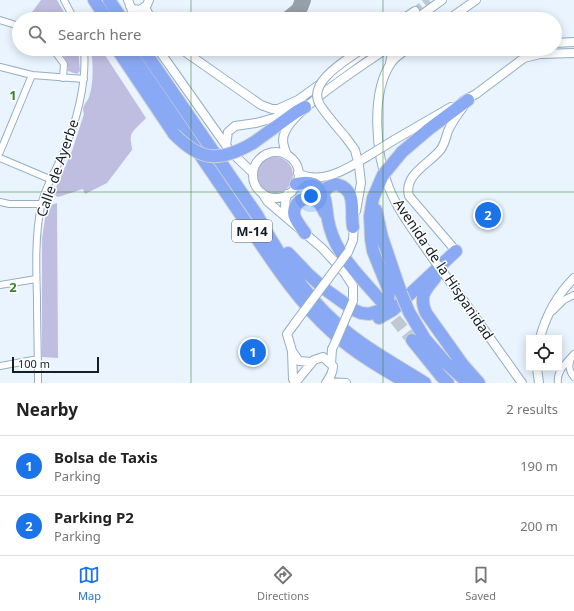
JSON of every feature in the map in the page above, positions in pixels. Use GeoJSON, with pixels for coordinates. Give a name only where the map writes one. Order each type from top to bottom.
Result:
{"type":"FeatureCollection","features":[{"type":"Feature","properties":{"kind":"highway"},"geometry":{"type":"LineString","coordinates":[[87,0],[94,12]]}},
{"type":"Feature","properties":{"kind":"highway"},"geometry":{"type":"LineString","coordinates":[[94,0],[102,12]]}},
{"type":"Feature","properties":{"kind":"highway"},"geometry":{"type":"LineString","coordinates":[[109,0],[117,12]]}},
{"type":"Feature","properties":{"kind":"highway"},"geometry":{"type":"LineString","coordinates":[[122,56],[174,134],[189,148],[204,155],[214,156],[230,154],[238,151],[253,143],[305,107]]}},
{"type":"Feature","properties":{"kind":"highway","name":"M-14"},"geometry":{"type":"LineString","coordinates":[[133,56],[260,244],[314,314],[350,347],[374,364],[408,383]]}},
{"type":"Feature","properties":{"kind":"highway","name":"M-14"},"geometry":{"type":"LineString","coordinates":[[148,56],[256,215],[270,239],[299,281],[322,309],[336,323],[356,339],[425,383]]}},
{"type":"Feature","properties":{"kind":"highway"},"geometry":{"type":"LineString","coordinates":[[256,215],[294,261],[326,290],[354,310],[361,313],[375,313],[386,305],[389,296],[389,291],[373,251],[371,239],[370,216],[373,198],[383,175],[402,152],[429,129],[472,97]]}},
{"type":"Feature","properties":{"kind":"highway"},"geometry":{"type":"LineString","coordinates":[[297,178],[304,182],[312,183],[319,188],[323,194],[327,206],[328,220]]}},
{"type":"Feature","properties":{"kind":"highway"},"geometry":{"type":"LineString","coordinates":[[323,194],[328,187],[336,184],[348,190],[352,197],[353,227]]}},
{"type":"Feature","properties":{"kind":"highway"},"geometry":{"type":"LineString","coordinates":[[377,191],[376,209],[378,223],[388,258],[409,312],[425,339],[449,366],[468,383]]}},
{"type":"Feature","properties":{"kind":"highway"},"geometry":{"type":"LineString","coordinates":[[305,232],[295,217],[294,212],[301,200],[310,198],[316,201],[322,208],[340,251],[380,301]]}},
{"type":"Feature","properties":{"kind":"highway"},"geometry":{"type":"LineString","coordinates":[[326,290],[334,300],[352,314],[367,319],[380,318],[392,310],[456,251]]}},
{"type":"Feature","properties":{"kind":"highway"},"geometry":{"type":"LineString","coordinates":[[446,261],[443,268],[426,288],[423,295],[423,306],[426,313],[463,365],[479,383]]}},
{"type":"Feature","properties":{"kind":"highway"},"geometry":{"type":"LineString","coordinates":[[412,340],[448,383]]}},
{"type":"Feature","properties":{"kind":"street"},"geometry":{"type":"LineString","coordinates":[[64,0],[70,12]]}},
{"type":"Feature","properties":{"kind":"street"},"geometry":{"type":"LineString","coordinates":[[420,12],[442,0]]}},
{"type":"Feature","properties":{"kind":"street"},"geometry":{"type":"LineString","coordinates":[[458,12],[476,0]]}},
{"type":"Feature","properties":{"kind":"street"},"geometry":{"type":"LineString","coordinates":[[129,3],[137,10],[146,5]]}},
{"type":"Feature","properties":{"kind":"street"},"geometry":{"type":"LineString","coordinates":[[129,3],[134,12]]}},
{"type":"Feature","properties":{"kind":"street"},"geometry":{"type":"LineString","coordinates":[[0,20],[12,24]]}},
{"type":"Feature","properties":{"kind":"street"},"geometry":{"type":"LineString","coordinates":[[562,43],[574,42]]}},
{"type":"Feature","properties":{"kind":"street"},"geometry":{"type":"LineString","coordinates":[[562,53],[574,53]]}},
{"type":"Feature","properties":{"kind":"street"},"geometry":{"type":"LineString","coordinates":[[58,56],[64,64],[63,78]]}},
{"type":"Feature","properties":{"kind":"street","name":"Calle de Ayerbe"},"geometry":{"type":"LineString","coordinates":[[38,383],[36,279],[37,242],[42,204],[63,154],[72,127],[84,79],[84,56]]}},
{"type":"Feature","properties":{"kind":"street"},"geometry":{"type":"LineString","coordinates":[[163,56],[226,145],[253,173]]}},
{"type":"Feature","properties":{"kind":"street"},"geometry":{"type":"LineString","coordinates":[[191,56],[261,104],[272,109],[278,109],[298,100],[359,56]]}},
{"type":"Feature","properties":{"kind":"street"},"geometry":{"type":"LineString","coordinates":[[295,383],[293,379],[292,351],[287,334],[348,252],[352,240],[361,182],[358,162],[355,150],[319,104],[317,96],[318,88],[322,80],[353,56]]}},
{"type":"Feature","properties":{"kind":"street"},"geometry":{"type":"LineString","coordinates":[[226,145],[228,132],[235,126],[256,123],[274,118],[291,110],[366,56]]}},
{"type":"Feature","properties":{"kind":"street"},"geometry":{"type":"LineString","coordinates":[[287,155],[283,142],[285,131],[292,120],[305,107],[376,56]]}},
{"type":"Feature","properties":{"kind":"street","name":"Avenida de la Hispanidad"},"geometry":{"type":"LineString","coordinates":[[392,56],[380,93],[378,117],[380,158],[389,188],[399,207],[431,256],[522,383]]}},
{"type":"Feature","properties":{"kind":"street","name":"Avenida de la Hispanidad"},"geometry":{"type":"LineString","coordinates":[[386,73],[394,59],[398,56]]}},
{"type":"Feature","properties":{"kind":"street"},"geometry":{"type":"LineString","coordinates":[[297,178],[325,176],[350,166],[425,121],[472,97],[524,58],[532,56]]}},
{"type":"Feature","properties":{"kind":"street"},"geometry":{"type":"LineString","coordinates":[[0,66],[32,75],[84,79]]}},
{"type":"Feature","properties":{"kind":"street"},"geometry":{"type":"LineString","coordinates":[[0,152],[32,75]]}},
{"type":"Feature","properties":{"kind":"street"},"geometry":{"type":"LineString","coordinates":[[456,251],[409,196],[408,186],[414,174],[440,149],[453,121],[472,97]]}},
{"type":"Feature","properties":{"kind":"street"},"geometry":{"type":"LineString","coordinates":[[0,132],[8,133]]}},
{"type":"Feature","properties":{"kind":"street"},"geometry":{"type":"LineString","coordinates":[[238,159],[250,162],[259,159],[266,154],[280,152],[293,160],[296,166],[297,178],[287,194],[284,207],[293,223]]}},
{"type":"Feature","properties":{"kind":"street"},"geometry":{"type":"LineString","coordinates":[[0,158],[52,180]]}},
{"type":"Feature","properties":{"kind":"street"},"geometry":{"type":"LineString","coordinates":[[259,159],[255,165],[253,173],[255,184],[268,202],[280,214],[305,232],[322,248],[353,286],[353,302],[333,346],[323,357],[312,362],[295,383]]}},
{"type":"Feature","properties":{"kind":"street"},"geometry":{"type":"LineString","coordinates":[[262,193],[275,198],[287,194]]}},
{"type":"Feature","properties":{"kind":"street"},"geometry":{"type":"LineString","coordinates":[[0,202],[10,204],[42,204]]}},
{"type":"Feature","properties":{"kind":"street"},"geometry":{"type":"LineString","coordinates":[[541,335],[544,322],[553,304],[565,287],[574,278]]}},
{"type":"Feature","properties":{"kind":"street"},"geometry":{"type":"LineString","coordinates":[[0,285],[36,279]]}},
{"type":"Feature","properties":{"kind":"street"},"geometry":{"type":"LineString","coordinates":[[544,322],[556,307],[564,300],[574,295]]}},
{"type":"Feature","properties":{"kind":"street"},"geometry":{"type":"LineString","coordinates":[[326,383],[331,376],[333,346]]}},
{"type":"Feature","properties":{"kind":"street"},"geometry":{"type":"LineString","coordinates":[[292,351],[299,361],[312,362]]}},
{"type":"Feature","properties":{"kind":"street"},"geometry":{"type":"LineString","coordinates":[[573,376],[569,368],[570,361],[574,354]]}},
{"type":"Feature","properties":{"kind":"street"},"geometry":{"type":"LineString","coordinates":[[558,383],[560,372],[574,354]]}},
{"type":"Feature","properties":{"kind":"street"},"geometry":{"type":"LineString","coordinates":[[323,357],[339,377],[347,383]]}},
{"type":"Feature","properties":{"kind":"street"},"geometry":{"type":"LineString","coordinates":[[0,366],[38,359]]}},
{"type":"Feature","properties":{"kind":"street"},"geometry":{"type":"LineString","coordinates":[[537,371],[539,383]]}},
{"type":"Feature","properties":{"kind":"street"},"geometry":{"type":"LineString","coordinates":[[558,383],[563,375],[570,374],[573,376]]}},
{"type":"Feature","properties":{"kind":"street"},"geometry":{"type":"LineString","coordinates":[[326,383],[347,383]]}},
{"type":"Feature","properties":{"kind":"shaded area"},"geometry":{"type":"Polygon","coordinates":[[[41,0],[57,0],[64,12],[32,12],[41,0]]]}},
{"type":"Feature","properties":{"kind":"shaded area"},"geometry":{"type":"Polygon","coordinates":[[[64,56],[79,56],[80,71],[77,74],[68,71],[68,63],[64,56]]]}},
{"type":"Feature","properties":{"kind":"shaded area"},"geometry":{"type":"Polygon","coordinates":[[[92,56],[106,56],[146,118],[135,129],[131,136],[132,150],[107,183],[85,194],[83,189],[58,197],[54,192],[72,151],[84,114],[84,106],[91,91],[93,73],[92,56]]]}},
{"type":"Feature","properties":{"kind":"shaded area"},"geometry":{"type":"Polygon","coordinates":[[[279,157],[288,162],[292,168],[292,182],[288,188],[279,193],[271,193],[262,188],[258,182],[257,171],[262,162],[268,158],[279,157]]]}},
{"type":"Feature","properties":{"kind":"shaded area"},"geometry":{"type":"Polygon","coordinates":[[[57,203],[58,358],[42,357],[42,238],[47,206],[57,203]]]}},
{"type":"Feature","properties":{"kind":"taxiway"},"geometry":{"type":"LineString","coordinates":[[297,12],[299,10],[303,0]]}},
{"type":"Feature","properties":{"kind":"tunnel"},"geometry":{"type":"LineString","coordinates":[[415,11],[429,0]]}},
{"type":"Feature","properties":{"kind":"tunnel"},"geometry":{"type":"LineString","coordinates":[[384,305],[412,340]]}},
{"type":"Feature","properties":{"kind":"place","name":"Parking P2"},"geometry":{"type":"Point","coordinates":[488,215]}},
{"type":"Feature","properties":{"kind":"place","name":"Bolsa de Taxis"},"geometry":{"type":"Point","coordinates":[253,352]}}]}
